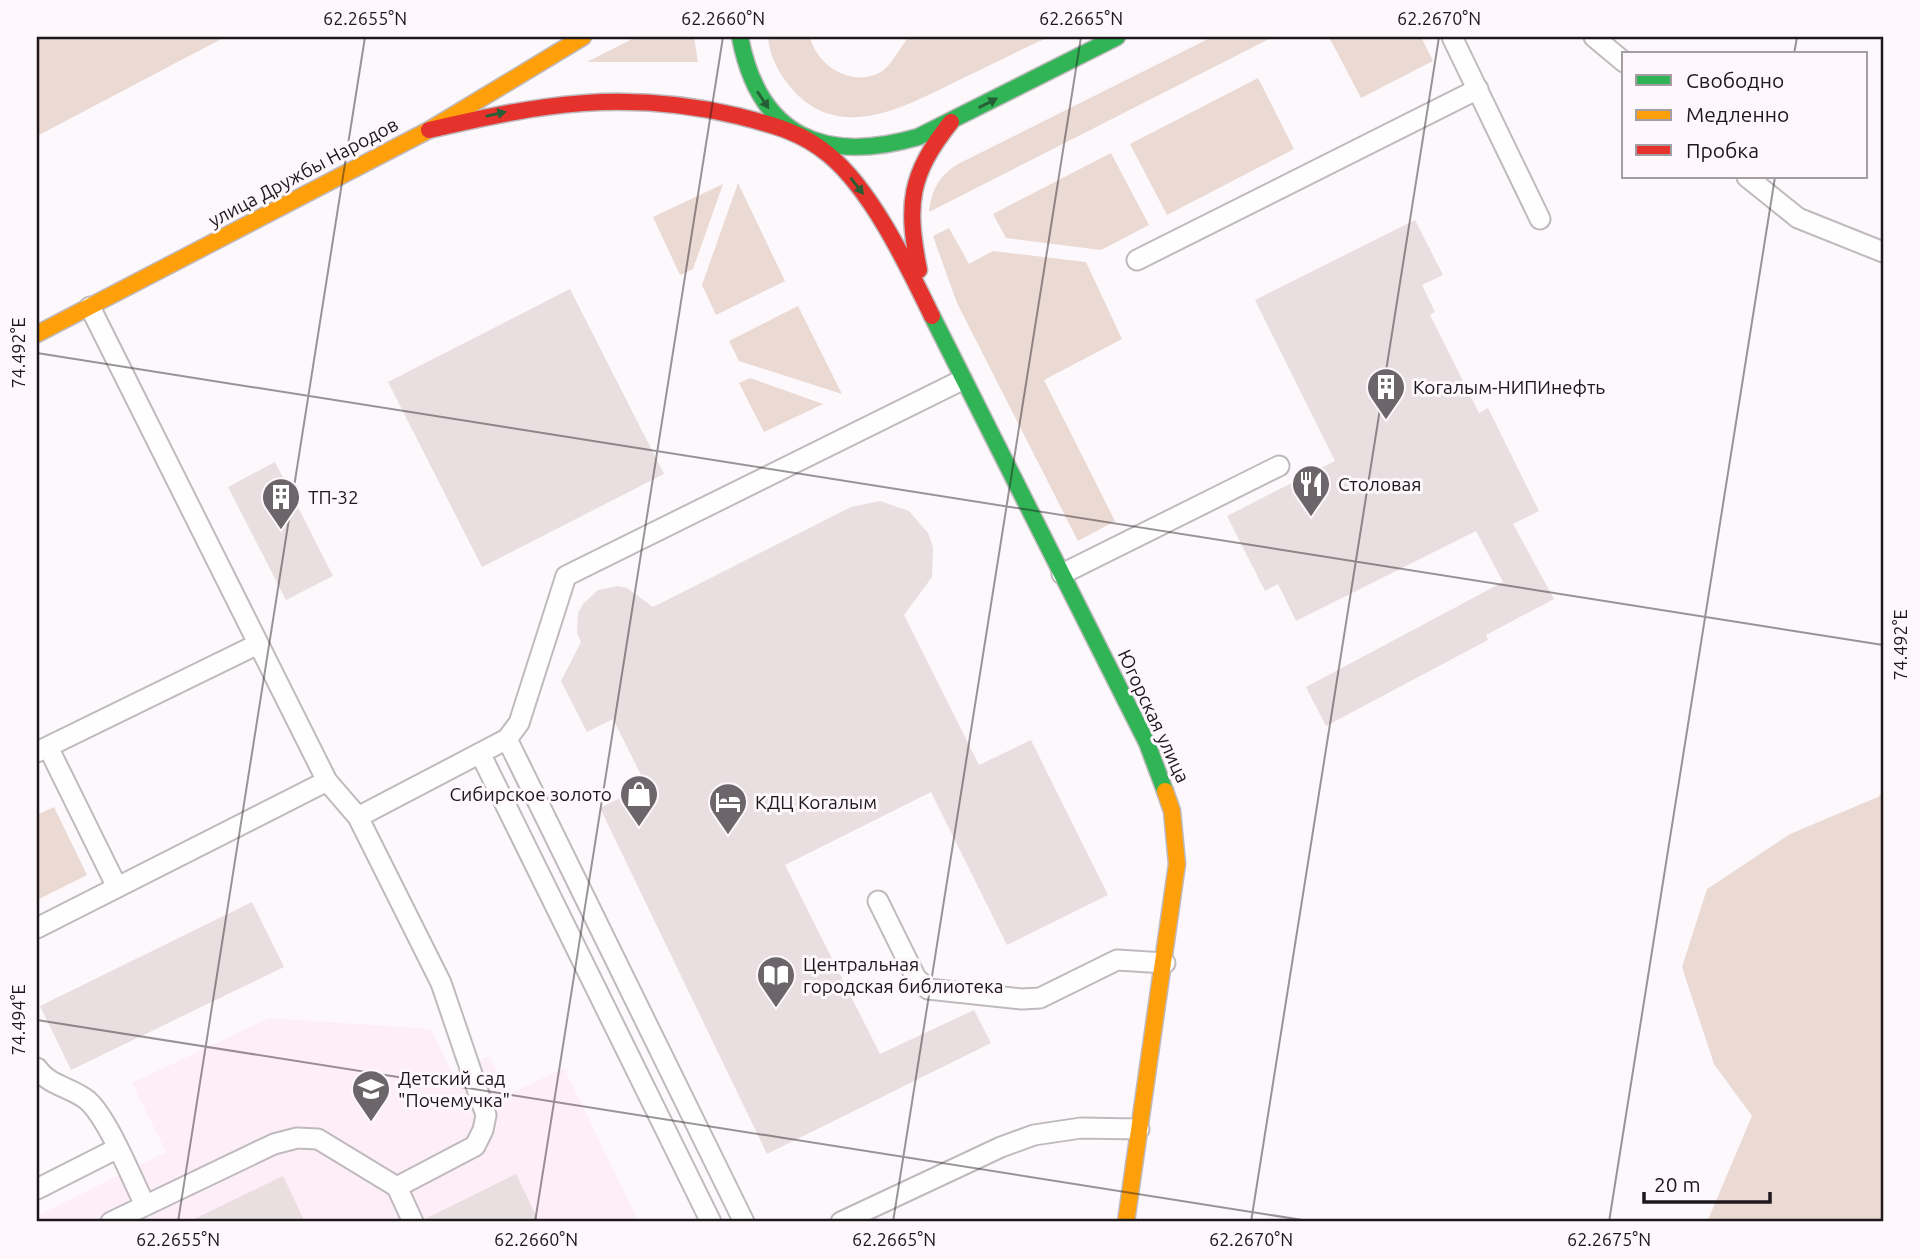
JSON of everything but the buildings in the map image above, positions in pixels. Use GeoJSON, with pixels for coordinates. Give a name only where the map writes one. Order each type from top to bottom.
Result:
{"type":"FeatureCollection","features":[{"type":"Feature","properties":{"kind":"main road"},"geometry":{"type":"LineString","coordinates":[[740,37],[741,53],[752,84],[770,110],[808,138],[846,173],[871,205],[926,306]]}},
{"type":"Feature","properties":{"kind":"main road"},"geometry":{"type":"LineString","coordinates":[[429,130],[552,103],[643,99],[722,111],[841,149],[873,150],[892,147],[951,122],[1117,37]]}},
{"type":"Feature","properties":{"kind":"main road","name":"улица Дружбы Народов"},"geometry":{"type":"LineString","coordinates":[[37,334],[429,130],[570,40]]}},
{"type":"Feature","properties":{"kind":"main road"},"geometry":{"type":"LineString","coordinates":[[926,306],[910,224],[909,204],[914,177],[927,150],[951,122]]}},
{"type":"Feature","properties":{"kind":"main road","name":"Югорская улица"},"geometry":{"type":"LineString","coordinates":[[926,306],[1147,743],[1172,811],[1177,863],[1165,963],[1126,1222]]}},
{"type":"Feature","properties":{"kind":"lane"},"geometry":{"type":"LineString","coordinates":[[1452,37],[1540,219]]}},
{"type":"Feature","properties":{"kind":"lane"},"geometry":{"type":"LineString","coordinates":[[1594,37],[1622,60]]}},
{"type":"Feature","properties":{"kind":"lane"},"geometry":{"type":"LineString","coordinates":[[1137,260],[1478,89]]}},
{"type":"Feature","properties":{"kind":"lane"},"geometry":{"type":"LineString","coordinates":[[1748,178],[1798,218],[1883,251]]}},
{"type":"Feature","properties":{"kind":"lane"},"geometry":{"type":"LineString","coordinates":[[90,307],[327,781],[358,817],[441,983],[486,1115],[484,1130],[475,1146],[397,1186]]}},
{"type":"Feature","properties":{"kind":"lane"},"geometry":{"type":"LineString","coordinates":[[358,817],[508,740],[519,723],[566,576],[962,380]]}},
{"type":"Feature","properties":{"kind":"lane"},"geometry":{"type":"LineString","coordinates":[[1062,574],[1279,466]]}},
{"type":"Feature","properties":{"kind":"lane"},"geometry":{"type":"LineString","coordinates":[[117,887],[42,749],[258,644]]}},
{"type":"Feature","properties":{"kind":"lane"},"geometry":{"type":"LineString","coordinates":[[508,740],[744,1222]]}},
{"type":"Feature","properties":{"kind":"lane"},"geometry":{"type":"LineString","coordinates":[[480,754],[711,1222]]}},
{"type":"Feature","properties":{"kind":"lane"},"geometry":{"type":"LineString","coordinates":[[37,928],[327,781]]}},
{"type":"Feature","properties":{"kind":"lane"},"geometry":{"type":"LineString","coordinates":[[878,901],[916,978],[928,989],[1022,999],[1041,998],[1117,960],[1165,963]]}},
{"type":"Feature","properties":{"kind":"lane"},"geometry":{"type":"LineString","coordinates":[[37,1068],[54,1085],[85,1099],[100,1114],[145,1205]]}},
{"type":"Feature","properties":{"kind":"lane"},"geometry":{"type":"LineString","coordinates":[[841,1222],[1001,1147],[1034,1135],[1082,1128],[1139,1129]]}},
{"type":"Feature","properties":{"kind":"lane"},"geometry":{"type":"LineString","coordinates":[[111,1222],[274,1144],[297,1138],[318,1139],[397,1186],[413,1222]]}},
{"type":"Feature","properties":{"kind":"lane"},"geometry":{"type":"LineString","coordinates":[[37,1189],[116,1149]]}},
{"type":"Feature","properties":{"kind":"shaded area"},"geometry":{"type":"Polygon","coordinates":[[[37,37],[225,37],[37,136],[37,37]]]}},
{"type":"Feature","properties":{"kind":"shaded area"},"geometry":{"type":"Polygon","coordinates":[[[636,37],[694,37],[698,62],[587,62],[636,37]]]}},
{"type":"Feature","properties":{"kind":"shaded area"},"geometry":{"type":"Polygon","coordinates":[[[768,37],[810,37],[820,57],[828,65],[848,76],[859,77],[870,76],[885,69],[909,37],[1049,37],[916,101],[873,115],[852,117],[831,114],[811,105],[792,89],[776,65],[768,37]]]}},
{"type":"Feature","properties":{"kind":"shaded area"},"geometry":{"type":"Polygon","coordinates":[[[1212,37],[1273,37],[929,212],[938,183],[960,163],[1212,37]]]}},
{"type":"Feature","properties":{"kind":"shaded area"},"geometry":{"type":"Polygon","coordinates":[[[1329,37],[1421,37],[1433,61],[1361,98],[1329,37]]]}},
{"type":"Feature","properties":{"kind":"shaded area"},"geometry":{"type":"Polygon","coordinates":[[[1258,78],[1294,149],[1167,215],[1130,144],[1258,78]]]}},
{"type":"Feature","properties":{"kind":"shaded area"},"geometry":{"type":"Polygon","coordinates":[[[1111,153],[1149,225],[1101,250],[1006,238],[993,214],[1111,153]]]}},
{"type":"Feature","properties":{"kind":"shaded area"},"geometry":{"type":"Polygon","coordinates":[[[738,183],[785,281],[716,315],[702,285],[738,183]]]}},
{"type":"Feature","properties":{"kind":"shaded area"},"geometry":{"type":"Polygon","coordinates":[[[723,184],[693,269],[680,275],[653,217],[723,184]]]}},
{"type":"Feature","properties":{"kind":"shaded area"},"geometry":{"type":"Polygon","coordinates":[[[949,228],[969,264],[993,251],[1086,262],[1122,339],[1044,380],[1115,521],[1078,541],[957,303],[933,236],[949,228]]]}},
{"type":"Feature","properties":{"kind":"shaded area"},"geometry":{"type":"Polygon","coordinates":[[[798,306],[842,394],[739,361],[729,341],[798,306]]]}},
{"type":"Feature","properties":{"kind":"shaded area"},"geometry":{"type":"Polygon","coordinates":[[[750,378],[823,404],[764,432],[739,383],[750,378]]]}},
{"type":"Feature","properties":{"kind":"shaded area"},"geometry":{"type":"Polygon","coordinates":[[[1883,791],[1883,1222],[1707,1222],[1752,1116],[1714,1064],[1682,967],[1707,889],[1790,834],[1878,797],[1883,791]]]}},
{"type":"Feature","properties":{"kind":"shaded area"},"geometry":{"type":"Polygon","coordinates":[[[54,807],[87,875],[39,899],[37,815],[54,807]]]}},
{"type":"Feature","properties":{"kind":"shaded area","name":"Детский сад \"Почемучка\""},"geometry":{"type":"Polygon","coordinates":[[[269,1018],[431,1029],[452,1073],[489,1056],[509,1094],[564,1068],[639,1222],[37,1222],[37,1216],[166,1152],[132,1083],[269,1018]]]}},
{"type":"Feature","properties":{"kind":"traffic: fast"},"geometry":{"type":"LineString","coordinates":[[740,37],[749,71],[763,99],[780,120],[801,135],[825,144],[853,147],[884,145],[918,137],[1117,37]]}},
{"type":"Feature","properties":{"kind":"traffic: fast"},"geometry":{"type":"LineString","coordinates":[[932,316],[1147,743],[1165,791]]}},
{"type":"Feature","properties":{"kind":"traffic: slow"},"geometry":{"type":"LineString","coordinates":[[37,334],[429,130],[583,37]]}},
{"type":"Feature","properties":{"kind":"traffic: slow"},"geometry":{"type":"LineString","coordinates":[[1126,1222],[1177,864],[1172,811],[1165,791]]}},
{"type":"Feature","properties":{"kind":"traffic: jam"},"geometry":{"type":"LineString","coordinates":[[429,130],[546,107],[620,102],[697,108],[786,130],[819,147],[845,170],[860,189],[888,230],[932,316]]}},
{"type":"Feature","properties":{"kind":"traffic: jam"},"geometry":{"type":"LineString","coordinates":[[919,270],[913,226],[914,191],[926,158],[951,122]]}},
{"type":"Feature","properties":{"kind":"place","name":"Когалым-НИПИнефть"},"geometry":{"type":"Point","coordinates":[1386,421]}},
{"type":"Feature","properties":{"kind":"place","name":"Столовая"},"geometry":{"type":"Point","coordinates":[1311,518]}},
{"type":"Feature","properties":{"kind":"place","name":"ТП-32"},"geometry":{"type":"Point","coordinates":[281,531]}},
{"type":"Feature","properties":{"kind":"place","name":"Сибирское золото"},"geometry":{"type":"Point","coordinates":[639,828]}},
{"type":"Feature","properties":{"kind":"place","name":"КДЦ Когалым"},"geometry":{"type":"Point","coordinates":[728,836]}},
{"type":"Feature","properties":{"kind":"place","name":"Центральная городская библиотека"},"geometry":{"type":"Point","coordinates":[776,1009]}},
{"type":"Feature","properties":{"kind":"place","name":"Детский сад \"Почемучка\""},"geometry":{"type":"Point","coordinates":[371,1123]}}]}
